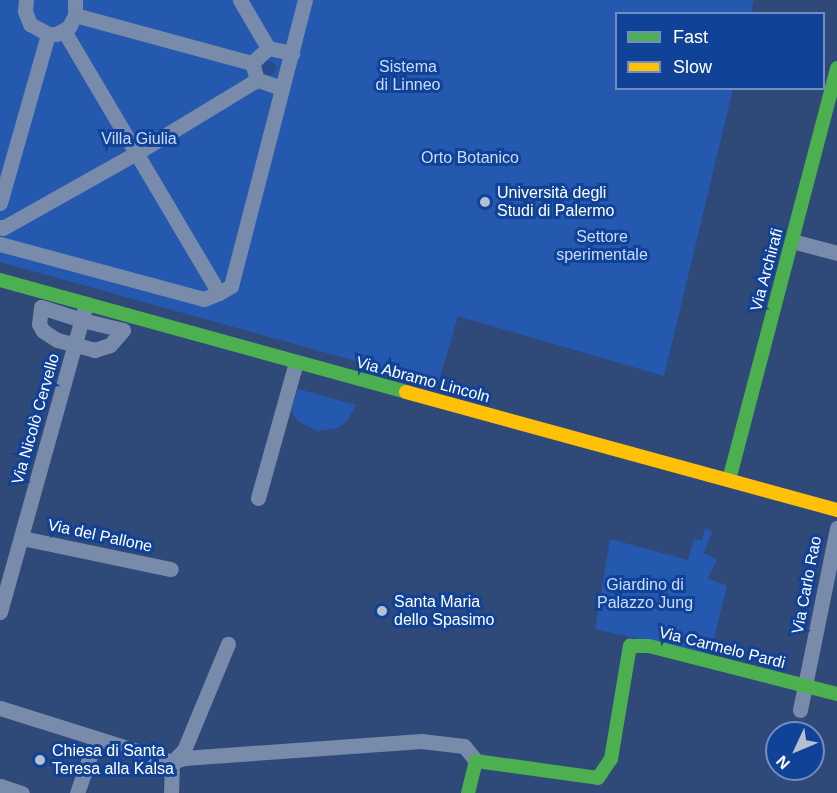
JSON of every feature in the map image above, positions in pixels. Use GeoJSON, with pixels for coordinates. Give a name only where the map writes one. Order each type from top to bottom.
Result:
{"type":"FeatureCollection","features":[{"type":"Feature","properties":{"kind":"street"},"geometry":{"type":"LineString","coordinates":[[240,0],[267,48],[292,53]]}},
{"type":"Feature","properties":{"kind":"street"},"geometry":{"type":"LineString","coordinates":[[0,244],[204,299],[231,286],[305,0]]}},
{"type":"Feature","properties":{"kind":"street"},"geometry":{"type":"LineString","coordinates":[[23,1],[30,24],[48,34],[64,31]]}},
{"type":"Feature","properties":{"kind":"street"},"geometry":{"type":"LineString","coordinates":[[64,31],[75,8],[252,63]]}},
{"type":"Feature","properties":{"kind":"street"},"geometry":{"type":"LineString","coordinates":[[64,31],[138,152],[219,293]]}},
{"type":"Feature","properties":{"kind":"street"},"geometry":{"type":"LineString","coordinates":[[0,203],[48,34]]}},
{"type":"Feature","properties":{"kind":"street"},"geometry":{"type":"LineString","coordinates":[[252,63],[267,48]]}},
{"type":"Feature","properties":{"kind":"street"},"geometry":{"type":"LineString","coordinates":[[252,63],[258,80]]}},
{"type":"Feature","properties":{"kind":"street","name":"Via Archirafi"},"geometry":{"type":"LineString","coordinates":[[729,480],[837,68]]}},
{"type":"Feature","properties":{"kind":"street"},"geometry":{"type":"LineString","coordinates":[[0,227],[3,228],[138,152],[258,80],[282,88]]}},
{"type":"Feature","properties":{"kind":"street"},"geometry":{"type":"LineString","coordinates":[[792,241],[837,253]]}},
{"type":"Feature","properties":{"kind":"street","name":"Via Abramo Lincoln"},"geometry":{"type":"LineString","coordinates":[[0,280],[837,510]]}},
{"type":"Feature","properties":{"kind":"street","name":"Via Nicolò Cervello"},"geometry":{"type":"LineString","coordinates":[[0,612],[86,304]]}},
{"type":"Feature","properties":{"kind":"street"},"geometry":{"type":"LineString","coordinates":[[41,307],[123,330],[118,339],[102,348],[95,350],[76,344],[57,340],[43,331],[39,316],[41,307]]}},
{"type":"Feature","properties":{"kind":"street"},"geometry":{"type":"LineString","coordinates":[[258,498],[296,362]]}},
{"type":"Feature","properties":{"kind":"street","name":"Via Carlo Rao"},"geometry":{"type":"LineString","coordinates":[[800,710],[837,528]]}},
{"type":"Feature","properties":{"kind":"street","name":"Via del Pallone"},"geometry":{"type":"LineString","coordinates":[[22,538],[171,569]]}},
{"type":"Feature","properties":{"kind":"street"},"geometry":{"type":"LineString","coordinates":[[171,793],[172,762],[184,750],[228,644]]}},
{"type":"Feature","properties":{"kind":"street","name":"Via Carmelo Pardi"},"geometry":{"type":"LineString","coordinates":[[476,761],[598,778],[611,759],[630,646],[649,646],[837,694]]}},
{"type":"Feature","properties":{"kind":"street"},"geometry":{"type":"LineString","coordinates":[[0,708],[172,762],[183,758],[421,741],[464,746],[476,761],[468,793]]}},
{"type":"Feature","properties":{"kind":"street"},"geometry":{"type":"LineString","coordinates":[[77,793],[96,739]]}},
{"type":"Feature","properties":{"kind":"street"},"geometry":{"type":"LineString","coordinates":[[0,786],[22,793]]}},
{"type":"Feature","properties":{"kind":"green space","name":"Orto Botanico"},"geometry":{"type":"Polygon","coordinates":[[[0,0],[754,0],[751,12],[615,12],[615,90],[733,90],[664,376],[458,316],[438,384],[0,262],[0,0]]]}},
{"type":"Feature","properties":{"kind":"green space"},"geometry":{"type":"Polygon","coordinates":[[[298,389],[356,405],[347,421],[338,428],[317,431],[298,421],[291,411],[298,389]]]}},
{"type":"Feature","properties":{"kind":"green space","name":"Giardino di Palazzo Jung"},"geometry":{"type":"Polygon","coordinates":[[[705,528],[712,531],[704,553],[717,560],[708,578],[727,586],[710,655],[595,629],[610,539],[688,560],[694,539],[702,541],[705,528]]]}},
{"type":"Feature","properties":{"kind":"shaded area"},"geometry":{"type":"Polygon","coordinates":[[[266,61],[272,61],[276,68],[272,75],[266,75],[262,71],[262,65],[266,61]]]}},
{"type":"Feature","properties":{"kind":"traffic: fast"},"geometry":{"type":"LineString","coordinates":[[729,480],[837,68]]}},
{"type":"Feature","properties":{"kind":"traffic: fast"},"geometry":{"type":"LineString","coordinates":[[0,280],[406,392]]}},
{"type":"Feature","properties":{"kind":"traffic: fast"},"geometry":{"type":"LineString","coordinates":[[468,793],[476,761],[598,778],[611,759],[630,646],[649,646],[837,694]]}},
{"type":"Feature","properties":{"kind":"traffic: slow"},"geometry":{"type":"LineString","coordinates":[[406,392],[837,510]]}},
{"type":"Feature","properties":{"kind":"place","name":"Università degli Studi di Palermo"},"geometry":{"type":"Point","coordinates":[485,202]}},
{"type":"Feature","properties":{"kind":"place","name":"Santa Maria dello Spasimo"},"geometry":{"type":"Point","coordinates":[382,611]}},
{"type":"Feature","properties":{"kind":"place","name":"Chiesa di Santa Teresa alla Kalsa"},"geometry":{"type":"Point","coordinates":[40,760]}},
{"type":"Feature","properties":{"kind":"park label","name":"Sistema di Linneo"},"geometry":{"type":"Point","coordinates":[408,76]}},
{"type":"Feature","properties":{"kind":"park label","name":"Villa Giulia"},"geometry":{"type":"Point","coordinates":[139,139]}},
{"type":"Feature","properties":{"kind":"park label","name":"Settore sperimentale"},"geometry":{"type":"Point","coordinates":[602,246]}}]}
